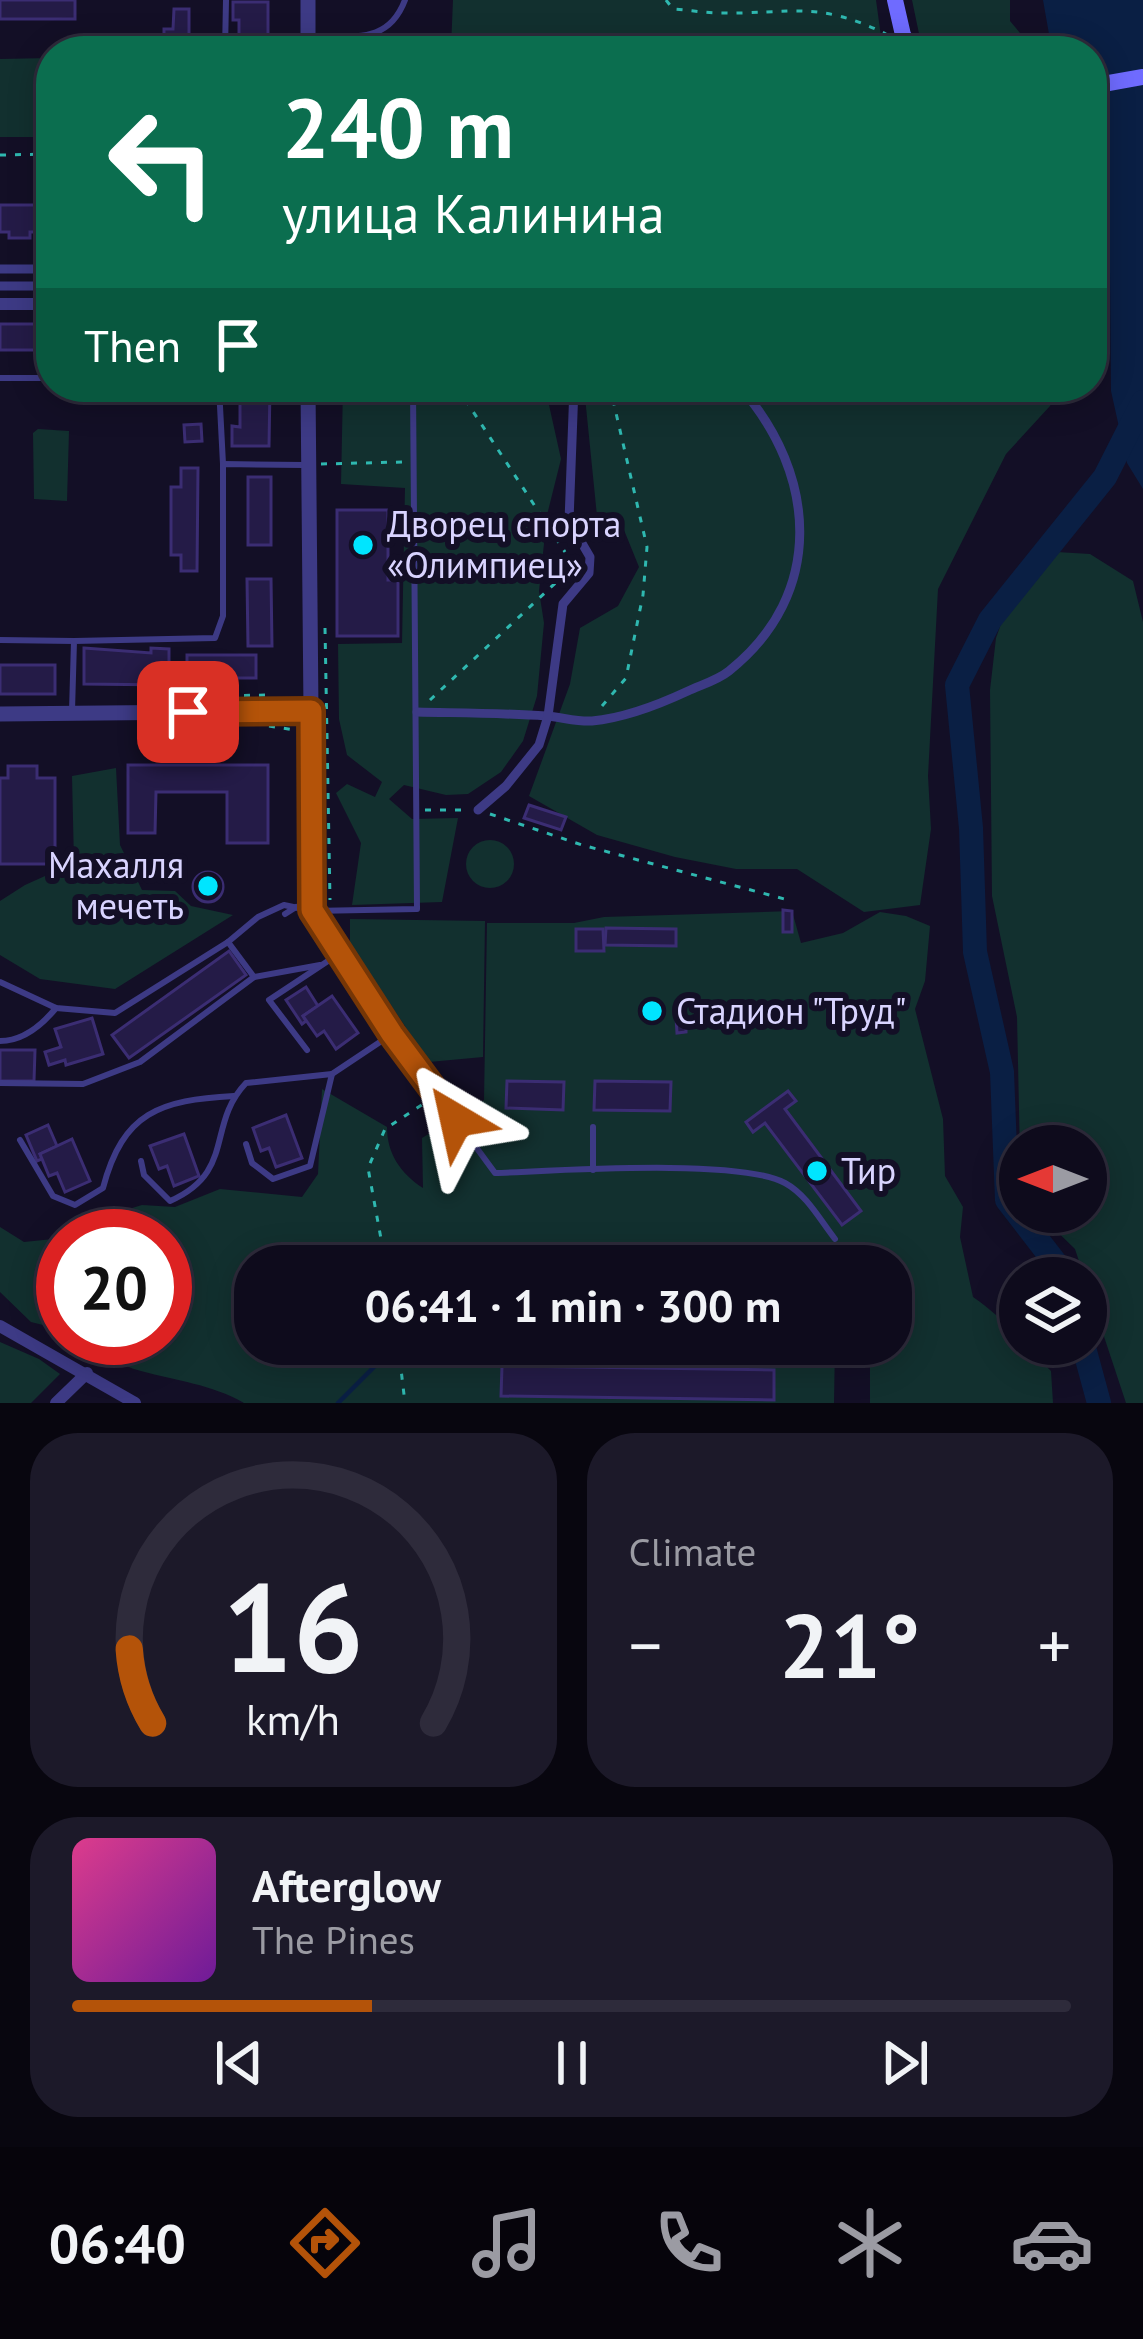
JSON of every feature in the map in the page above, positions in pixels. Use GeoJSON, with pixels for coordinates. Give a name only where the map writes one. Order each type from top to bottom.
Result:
{"type":"FeatureCollection","features":[{"type":"Feature","properties":{"kind":"main road"},"geometry":{"type":"LineString","coordinates":[[895,0],[904,36]]}},
{"type":"Feature","properties":{"kind":"main road"},"geometry":{"type":"LineString","coordinates":[[1107,83],[1143,76]]}},
{"type":"Feature","properties":{"kind":"street"},"geometry":{"type":"LineString","coordinates":[[308,0],[308,36]]}},
{"type":"Feature","properties":{"kind":"street"},"geometry":{"type":"LineString","coordinates":[[0,269],[36,269]]}},
{"type":"Feature","properties":{"kind":"street"},"geometry":{"type":"LineString","coordinates":[[0,286],[36,286]]}},
{"type":"Feature","properties":{"kind":"street"},"geometry":{"type":"LineString","coordinates":[[0,304],[36,304]]}},
{"type":"Feature","properties":{"kind":"street"},"geometry":{"type":"LineString","coordinates":[[308,402],[312,910],[437,1094]]}},
{"type":"Feature","properties":{"kind":"street"},"geometry":{"type":"LineString","coordinates":[[478,810],[506,786],[539,745],[548,716],[563,604],[589,573],[590,557],[569,520],[573,402]]}},
{"type":"Feature","properties":{"kind":"street"},"geometry":{"type":"LineString","coordinates":[[417,712],[590,722],[654,707],[727,673],[768,632],[790,593],[801,542],[795,481],[776,437],[751,402]]}},
{"type":"Feature","properties":{"kind":"street"},"geometry":{"type":"LineString","coordinates":[[0,713],[311,711]]}},
{"type":"Feature","properties":{"kind":"street"},"geometry":{"type":"LineString","coordinates":[[0,1326],[135,1403]]}},
{"type":"Feature","properties":{"kind":"street"},"geometry":{"type":"LineString","coordinates":[[56,1403],[87,1373]]}},
{"type":"Feature","properties":{"kind":"lane"},"geometry":{"type":"LineString","coordinates":[[225,36],[226,0]]}},
{"type":"Feature","properties":{"kind":"lane"},"geometry":{"type":"LineString","coordinates":[[369,36],[396,21],[405,0]]}},
{"type":"Feature","properties":{"kind":"lane"},"geometry":{"type":"LineString","coordinates":[[0,378],[36,378]]}},
{"type":"Feature","properties":{"kind":"lane"},"geometry":{"type":"LineString","coordinates":[[0,640],[215,638],[223,616],[220,402]]}},
{"type":"Feature","properties":{"kind":"lane"},"geometry":{"type":"LineString","coordinates":[[0,982],[56,1008],[115,1013],[284,905],[312,910],[418,909],[413,402]]}},
{"type":"Feature","properties":{"kind":"lane"},"geometry":{"type":"LineString","coordinates":[[223,464],[308,465]]}},
{"type":"Feature","properties":{"kind":"lane"},"geometry":{"type":"LineString","coordinates":[[72,712],[74,641]]}},
{"type":"Feature","properties":{"kind":"lane"},"geometry":{"type":"LineString","coordinates":[[285,914],[296,908]]}},
{"type":"Feature","properties":{"kind":"lane"},"geometry":{"type":"LineString","coordinates":[[228,942],[254,977]]}},
{"type":"Feature","properties":{"kind":"lane"},"geometry":{"type":"LineString","coordinates":[[307,1050],[269,1000],[340,953]]}},
{"type":"Feature","properties":{"kind":"lane"},"geometry":{"type":"LineString","coordinates":[[0,1083],[82,1084],[140,1062],[254,977],[320,965]]}},
{"type":"Feature","properties":{"kind":"lane"},"geometry":{"type":"LineString","coordinates":[[0,1041],[41,1026],[56,1008]]}},
{"type":"Feature","properties":{"kind":"lane"},"geometry":{"type":"LineString","coordinates":[[141,1162],[144,1175],[170,1201],[193,1191],[208,1176],[234,1096],[246,1083],[332,1074],[392,1034]]}},
{"type":"Feature","properties":{"kind":"lane"},"geometry":{"type":"LineString","coordinates":[[247,1144],[253,1163],[273,1180],[310,1166],[332,1074]]}},
{"type":"Feature","properties":{"kind":"lane"},"geometry":{"type":"LineString","coordinates":[[437,1094],[495,1173],[737,1171],[782,1181],[800,1194],[835,1239]]}},
{"type":"Feature","properties":{"kind":"lane"},"geometry":{"type":"LineString","coordinates":[[20,1140],[53,1196],[75,1205],[103,1188],[109,1163],[130,1126],[153,1108],[234,1096]]}},
{"type":"Feature","properties":{"kind":"lane"},"geometry":{"type":"LineString","coordinates":[[592,1170],[593,1127]]}},
{"type":"Feature","properties":{"kind":"path"},"geometry":{"type":"LineString","coordinates":[[666,0],[673,9],[722,14],[811,4],[856,15],[888,35]]}},
{"type":"Feature","properties":{"kind":"path"},"geometry":{"type":"LineString","coordinates":[[0,155],[36,154]]}},
{"type":"Feature","properties":{"kind":"path"},"geometry":{"type":"LineString","coordinates":[[467,402],[565,552]]}},
{"type":"Feature","properties":{"kind":"path"},"geometry":{"type":"LineString","coordinates":[[590,722],[626,678],[643,595],[647,547],[613,402]]}},
{"type":"Feature","properties":{"kind":"path"},"geometry":{"type":"LineString","coordinates":[[308,465],[412,461]]}},
{"type":"Feature","properties":{"kind":"path"},"geometry":{"type":"LineString","coordinates":[[417,712],[564,574]]}},
{"type":"Feature","properties":{"kind":"path"},"geometry":{"type":"LineString","coordinates":[[326,623],[330,910]]}},
{"type":"Feature","properties":{"kind":"path"},"geometry":{"type":"LineString","coordinates":[[417,810],[478,810],[582,844],[792,901]]}},
{"type":"Feature","properties":{"kind":"path"},"geometry":{"type":"LineString","coordinates":[[382,1245],[368,1168],[385,1129],[437,1094]]}},
{"type":"Feature","properties":{"kind":"path"},"geometry":{"type":"LineString","coordinates":[[400,1365],[405,1403]]}},
{"type":"Feature","properties":{"kind":"green space"},"geometry":{"type":"Polygon","coordinates":[[[453,0],[876,0],[881,36],[452,36],[453,0]]]}},
{"type":"Feature","properties":{"kind":"green space"},"geometry":{"type":"Polygon","coordinates":[[[912,0],[1010,0],[1010,21],[1022,36],[920,36],[912,0]]]}},
{"type":"Feature","properties":{"kind":"green space"},"geometry":{"type":"Polygon","coordinates":[[[36,58],[36,137],[0,137],[0,59],[36,58]]]}},
{"type":"Feature","properties":{"kind":"green space"},"geometry":{"type":"Polygon","coordinates":[[[343,402],[548,402],[561,459],[547,515],[539,591],[544,623],[537,696],[523,741],[501,772],[468,794],[446,795],[404,785],[389,799],[412,819],[458,818],[442,902],[352,905],[361,843],[336,793],[347,784],[375,797],[382,782],[347,755],[339,719],[338,644],[402,643],[405,488],[341,484],[343,402]]]}},
{"type":"Feature","properties":{"kind":"green space"},"geometry":{"type":"Polygon","coordinates":[[[586,402],[1052,402],[1006,454],[938,589],[928,776],[931,829],[920,905],[864,912],[797,869],[736,869],[675,857],[597,835],[529,796],[570,684],[580,628],[618,606],[639,567],[624,530],[597,516],[586,402]]]}},
{"type":"Feature","properties":{"kind":"green space"},"geometry":{"type":"Polygon","coordinates":[[[38,429],[69,431],[67,501],[34,499],[33,433],[38,429]]]}},
{"type":"Feature","properties":{"kind":"green space"},"geometry":{"type":"Polygon","coordinates":[[[1040,551],[1090,554],[1133,581],[1143,622],[1143,1403],[1126,1403],[1107,1346],[1107,1257],[1078,1257],[1059,1233],[1107,1233],[1107,1125],[1019,1125],[1017,1017],[992,896],[990,690],[996,638],[1015,585],[1040,551]]]}},
{"type":"Feature","properties":{"kind":"green space"},"geometry":{"type":"Polygon","coordinates":[[[116,768],[120,845],[142,890],[175,891],[191,906],[233,915],[115,989],[40,979],[0,955],[0,901],[74,863],[72,776],[116,768]]]}},
{"type":"Feature","properties":{"kind":"green space"},"geometry":{"type":"Polygon","coordinates":[[[490,840],[507,847],[514,864],[507,881],[490,888],[473,881],[466,864],[473,847],[490,840]]]}},
{"type":"Feature","properties":{"kind":"green space"},"geometry":{"type":"Polygon","coordinates":[[[792,911],[801,943],[843,933],[880,912],[930,926],[925,981],[915,1009],[943,1119],[945,1176],[963,1207],[960,1237],[973,1297],[999,1318],[999,1365],[1045,1365],[1051,1371],[1053,1403],[870,1403],[870,1365],[912,1365],[912,1245],[234,1245],[234,1365],[835,1365],[834,1403],[244,1403],[206,1387],[123,1365],[192,1365],[192,1209],[129,1209],[175,1207],[220,1189],[302,1197],[318,1174],[322,1089],[387,1127],[396,1162],[423,1188],[422,1138],[484,1100],[487,923],[574,923],[604,917],[792,911]]]}},
{"type":"Feature","properties":{"kind":"green space"},"geometry":{"type":"Polygon","coordinates":[[[350,919],[485,921],[483,1057],[429,1062],[350,944],[350,919]]]}},
{"type":"Feature","properties":{"kind":"green space"},"geometry":{"type":"Polygon","coordinates":[[[0,1227],[24,1242],[36,1241],[36,1323],[0,1292],[0,1227]]]}},
{"type":"Feature","properties":{"kind":"green space"},"geometry":{"type":"Polygon","coordinates":[[[0,1342],[60,1374],[31,1403],[0,1403],[0,1342]]]}},
{"type":"Feature","properties":{"kind":"water"},"geometry":{"type":"Polygon","coordinates":[[[1043,0],[1143,0],[1143,489],[1127,463],[1111,391],[1107,36],[1049,36],[1043,0]]]}},
{"type":"Feature","properties":{"kind":"building"},"geometry":{"type":"Polygon","coordinates":[[[0,0],[75,0],[75,19],[0,19],[0,0]]]}},
{"type":"Feature","properties":{"kind":"building"},"geometry":{"type":"Polygon","coordinates":[[[233,2],[268,2],[268,36],[239,36],[239,20],[233,20],[233,2]]]}},
{"type":"Feature","properties":{"kind":"building"},"geometry":{"type":"Polygon","coordinates":[[[174,9],[189,9],[189,36],[164,36],[164,29],[173,29],[174,9]]]}},
{"type":"Feature","properties":{"kind":"building"},"geometry":{"type":"Polygon","coordinates":[[[0,205],[36,205],[36,232],[30,232],[30,238],[9,238],[9,232],[0,232],[0,205]]]}},
{"type":"Feature","properties":{"kind":"building"},"geometry":{"type":"Polygon","coordinates":[[[0,324],[36,324],[36,350],[0,350],[0,324]]]}},
{"type":"Feature","properties":{"kind":"building"},"geometry":{"type":"Polygon","coordinates":[[[240,402],[270,402],[269,446],[232,446],[232,426],[240,427],[240,402]]]}},
{"type":"Feature","properties":{"kind":"building"},"geometry":{"type":"Polygon","coordinates":[[[201,424],[202,441],[185,442],[184,425],[201,424]]]}},
{"type":"Feature","properties":{"kind":"building"},"geometry":{"type":"Polygon","coordinates":[[[181,468],[198,468],[197,571],[181,571],[181,555],[171,555],[171,487],[181,487],[181,468]]]}},
{"type":"Feature","properties":{"kind":"building"},"geometry":{"type":"Polygon","coordinates":[[[248,477],[271,477],[271,545],[248,545],[248,477]]]}},
{"type":"Feature","properties":{"kind":"building","name":"Дворец спорта «Олимпиец»"},"geometry":{"type":"Polygon","coordinates":[[[337,510],[388,510],[388,580],[398,580],[398,636],[337,636],[337,510]]]}},
{"type":"Feature","properties":{"kind":"building"},"geometry":{"type":"Polygon","coordinates":[[[247,579],[271,579],[272,646],[248,646],[247,579]]]}},
{"type":"Feature","properties":{"kind":"building"},"geometry":{"type":"Polygon","coordinates":[[[84,648],[151,653],[151,648],[169,649],[169,685],[84,684],[84,648]]]}},
{"type":"Feature","properties":{"kind":"building"},"geometry":{"type":"Polygon","coordinates":[[[187,655],[256,655],[256,678],[187,678],[187,655]]]}},
{"type":"Feature","properties":{"kind":"building"},"geometry":{"type":"Polygon","coordinates":[[[0,665],[55,665],[55,694],[0,694],[0,665]]]}},
{"type":"Feature","properties":{"kind":"building"},"geometry":{"type":"Polygon","coordinates":[[[128,765],[268,765],[268,843],[227,843],[227,792],[156,792],[155,833],[128,833],[128,765]]]}},
{"type":"Feature","properties":{"kind":"building"},"geometry":{"type":"Polygon","coordinates":[[[8,766],[37,766],[37,778],[55,778],[55,864],[0,864],[0,778],[8,778],[8,766]]]}},
{"type":"Feature","properties":{"kind":"building"},"geometry":{"type":"Polygon","coordinates":[[[529,805],[566,817],[561,830],[524,818],[529,805]]]}},
{"type":"Feature","properties":{"kind":"building","name":"Махалля мечеть"},"geometry":{"type":"Polygon","coordinates":[[[208,872],[219,876],[223,887],[219,898],[208,902],[197,898],[193,887],[197,876],[208,872]]]}},
{"type":"Feature","properties":{"kind":"building"},"geometry":{"type":"Polygon","coordinates":[[[783,910],[792,911],[792,932],[783,932],[783,910]]]}},
{"type":"Feature","properties":{"kind":"building"},"geometry":{"type":"Polygon","coordinates":[[[606,928],[676,929],[676,946],[605,945],[606,928]]]}},
{"type":"Feature","properties":{"kind":"building"},"geometry":{"type":"Polygon","coordinates":[[[576,929],[603,929],[604,951],[576,951],[576,929]]]}},
{"type":"Feature","properties":{"kind":"building"},"geometry":{"type":"Polygon","coordinates":[[[229,951],[246,975],[129,1058],[112,1035],[229,951]]]}},
{"type":"Feature","properties":{"kind":"building"},"geometry":{"type":"Polygon","coordinates":[[[306,987],[318,1006],[303,1016],[302,1024],[286,1000],[306,987]]]}},
{"type":"Feature","properties":{"kind":"building"},"geometry":{"type":"Polygon","coordinates":[[[332,996],[358,1033],[336,1049],[324,1031],[317,1036],[303,1016],[332,996]]]}},
{"type":"Feature","properties":{"kind":"building"},"geometry":{"type":"Polygon","coordinates":[[[676,1017],[686,1017],[686,1032],[677,1033],[676,1017]]]}},
{"type":"Feature","properties":{"kind":"building"},"geometry":{"type":"Polygon","coordinates":[[[92,1018],[103,1054],[49,1065],[45,1052],[61,1047],[55,1029],[92,1018]]]}},
{"type":"Feature","properties":{"kind":"building"},"geometry":{"type":"Polygon","coordinates":[[[0,1050],[35,1050],[34,1081],[0,1081],[0,1050]]]}},
{"type":"Feature","properties":{"kind":"building"},"geometry":{"type":"Polygon","coordinates":[[[507,1081],[564,1082],[563,1110],[506,1108],[507,1081]]]}},
{"type":"Feature","properties":{"kind":"building"},"geometry":{"type":"Polygon","coordinates":[[[595,1081],[671,1082],[670,1111],[594,1110],[595,1081]]]}},
{"type":"Feature","properties":{"kind":"building","name":"Тир"},"geometry":{"type":"Polygon","coordinates":[[[788,1091],[796,1101],[785,1109],[861,1211],[842,1225],[765,1123],[753,1132],[746,1122],[788,1091]]]}},
{"type":"Feature","properties":{"kind":"building"},"geometry":{"type":"Polygon","coordinates":[[[286,1115],[302,1158],[276,1167],[269,1148],[261,1151],[253,1128],[286,1115]]]}},
{"type":"Feature","properties":{"kind":"building"},"geometry":{"type":"Polygon","coordinates":[[[48,1125],[57,1146],[40,1154],[42,1159],[37,1161],[26,1135],[48,1125]]]}},
{"type":"Feature","properties":{"kind":"building"},"geometry":{"type":"Polygon","coordinates":[[[184,1134],[199,1176],[174,1186],[167,1166],[159,1169],[150,1146],[184,1134]]]}},
{"type":"Feature","properties":{"kind":"building"},"geometry":{"type":"Polygon","coordinates":[[[72,1139],[90,1181],[65,1192],[57,1173],[49,1176],[40,1154],[72,1139]]]}},
{"type":"Feature","properties":{"kind":"building"},"geometry":{"type":"Polygon","coordinates":[[[502,1366],[774,1370],[774,1400],[501,1396],[502,1366]]]}},
{"type":"Feature","properties":{"kind":"waterway"},"geometry":{"type":"LineString","coordinates":[[1051,1257],[1007,1200],[1002,1072],[975,952],[971,828],[957,685],[990,620],[1105,477],[1143,402]]}},
{"type":"Feature","properties":{"kind":"waterway"},"geometry":{"type":"LineString","coordinates":[[338,1403],[376,1365]]}},
{"type":"Feature","properties":{"kind":"waterway"},"geometry":{"type":"LineString","coordinates":[[1089,1365],[1099,1403]]}},
{"type":"Feature","properties":{"kind":"place","name":"Дворец спорта «Олимпиец»"},"geometry":{"type":"Point","coordinates":[363,545]}},
{"type":"Feature","properties":{"kind":"place","name":"Махалля мечеть"},"geometry":{"type":"Point","coordinates":[208,886]}},
{"type":"Feature","properties":{"kind":"place","name":"Стадион \"Труд\""},"geometry":{"type":"Point","coordinates":[652,1011]}},
{"type":"Feature","properties":{"kind":"place","name":"Тир"},"geometry":{"type":"Point","coordinates":[817,1171]}},
{"type":"Feature","properties":{"kind":"route"},"geometry":{"type":"LineString","coordinates":[[188,712],[311,711],[312,910],[392,1034],[456,1120]]}}]}
